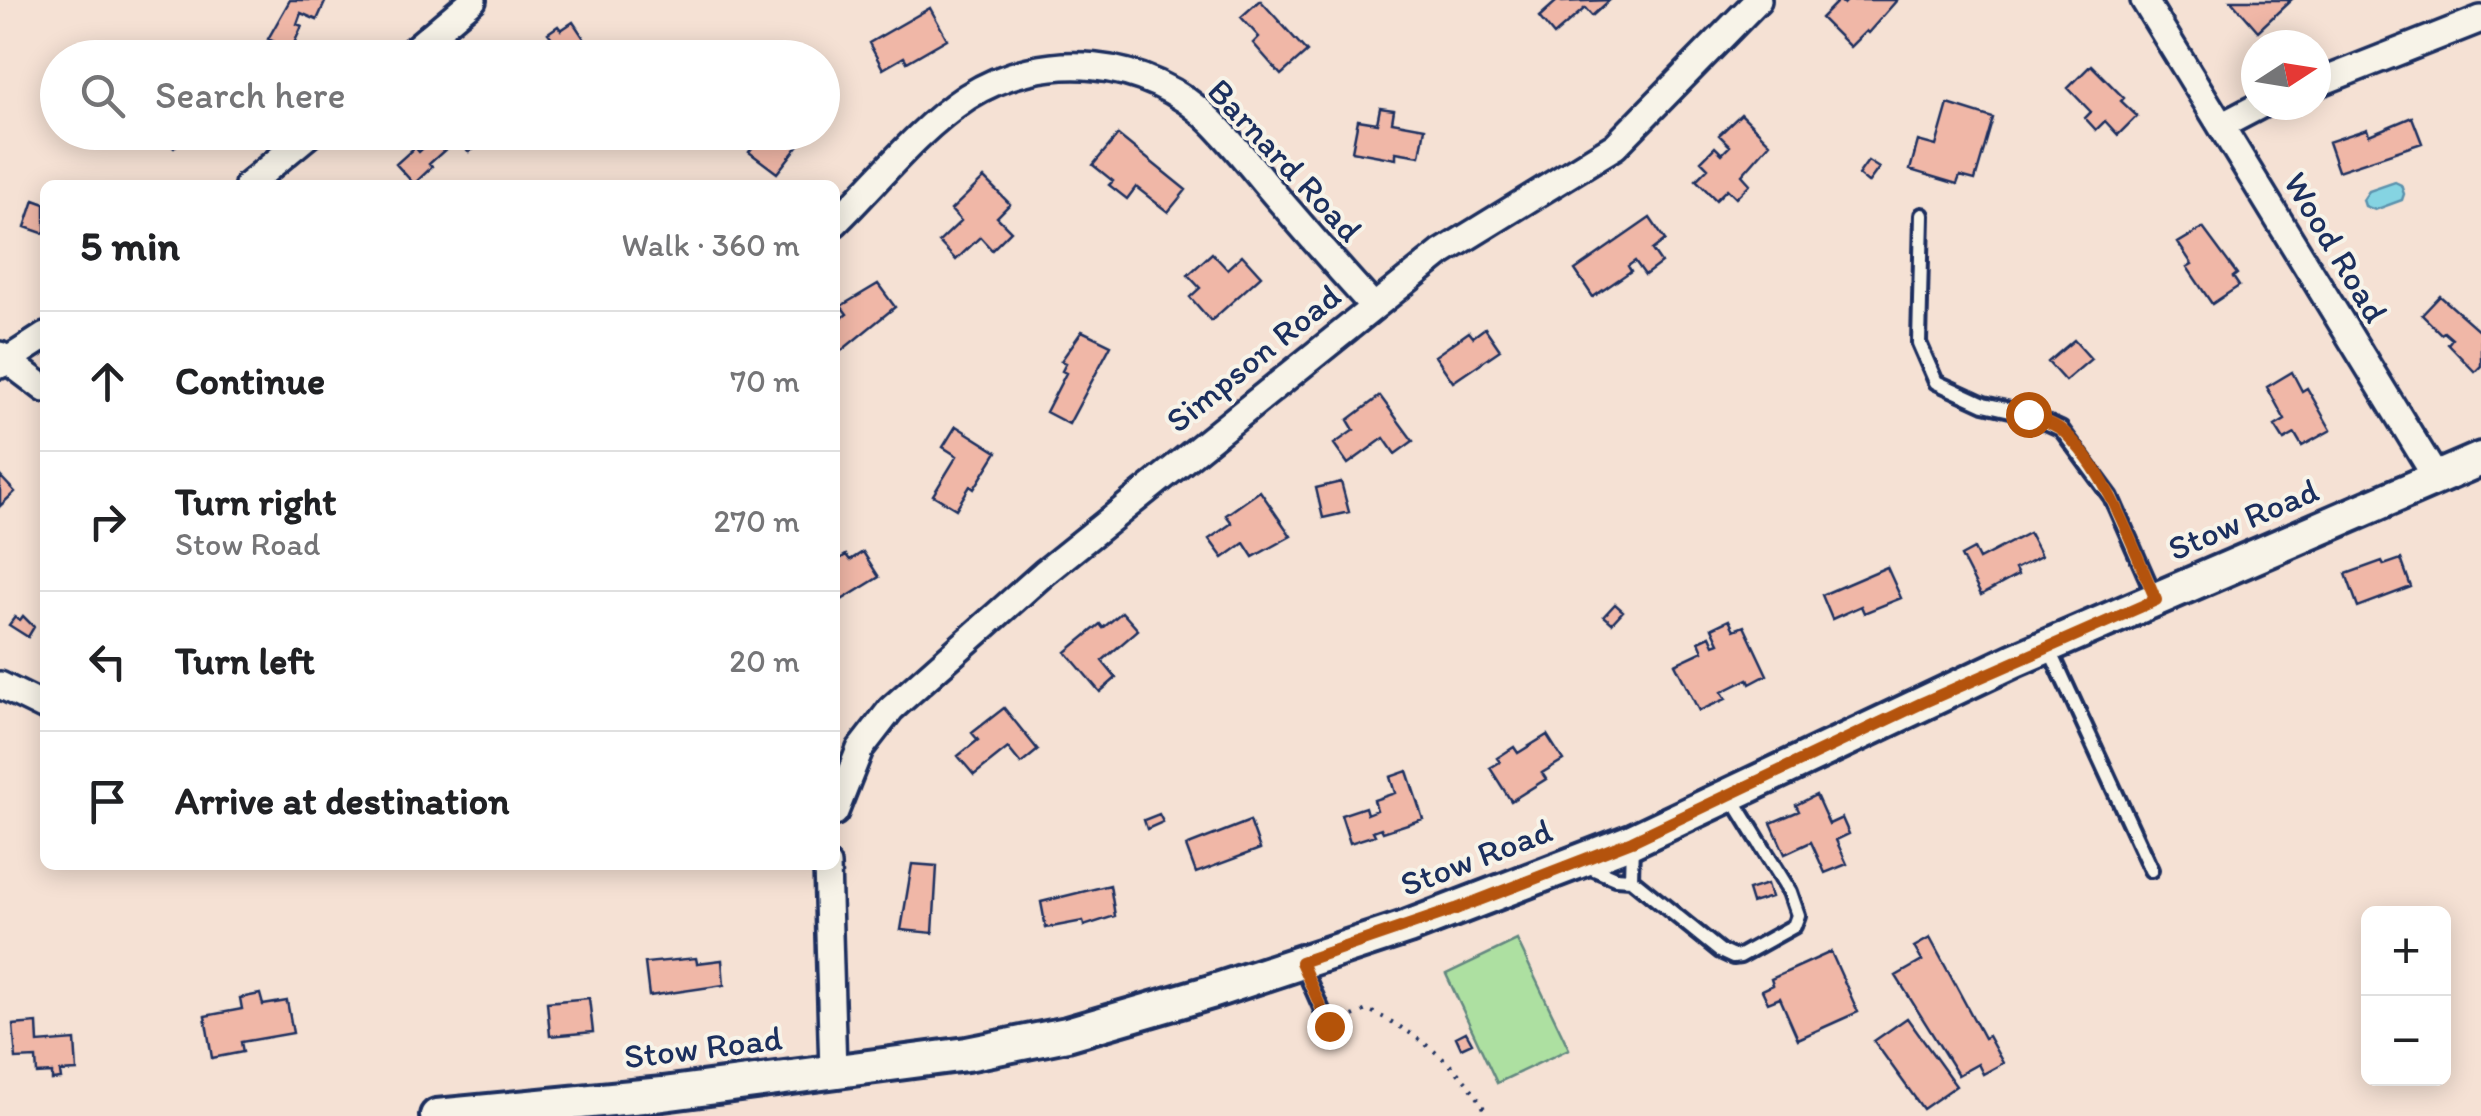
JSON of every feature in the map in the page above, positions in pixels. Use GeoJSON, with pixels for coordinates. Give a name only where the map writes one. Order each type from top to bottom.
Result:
{"type":"FeatureCollection","features":[{"type":"Feature","properties":{"kind":"street"},"geometry":{"type":"LineString","coordinates":[[425,40],[473,0]]}},
{"type":"Feature","properties":{"kind":"street","name":"Simpson Road"},"geometry":{"type":"LineString","coordinates":[[840,799],[860,749],[891,709],[1044,573],[1373,306],[1484,225],[1615,146],[1758,0]]}},
{"type":"Feature","properties":{"kind":"street","name":"Wood Road"},"geometry":{"type":"LineString","coordinates":[[2144,0],[2437,480]]}},
{"type":"Feature","properties":{"kind":"street"},"geometry":{"type":"LineString","coordinates":[[2331,78],[2481,20]]}},
{"type":"Feature","properties":{"kind":"street","name":"Barnard Road"},"geometry":{"type":"LineString","coordinates":[[840,219],[922,133],[968,96],[1037,69],[1056,65],[1095,66],[1131,74],[1170,90],[1210,120],[1373,306]]}},
{"type":"Feature","properties":{"kind":"street"},"geometry":{"type":"LineString","coordinates":[[2221,126],[2241,116]]}},
{"type":"Feature","properties":{"kind":"street"},"geometry":{"type":"LineString","coordinates":[[254,180],[290,150]]}},
{"type":"Feature","properties":{"kind":"street"},"geometry":{"type":"LineString","coordinates":[[40,339],[2,360],[40,386]]}},
{"type":"Feature","properties":{"kind":"street","name":"Stow Road"},"geometry":{"type":"LineString","coordinates":[[437,1116],[663,1094],[1018,1046],[1165,1006],[1424,921],[1632,841],[2048,646],[2481,459]]}},
{"type":"Feature","properties":{"kind":"street"},"geometry":{"type":"LineString","coordinates":[[0,684],[40,705]]}},
{"type":"Feature","properties":{"kind":"street"},"geometry":{"type":"LineString","coordinates":[[827,870],[833,1070]]}},
{"type":"Feature","properties":{"kind":"lane"},"geometry":{"type":"LineString","coordinates":[[1922,215],[1919,343],[1936,382],[1984,404],[2028,414],[2061,429],[2111,497],[2156,600]]}},
{"type":"Feature","properties":{"kind":"lane"},"geometry":{"type":"LineString","coordinates":[[2048,646],[2151,870]]}},
{"type":"Feature","properties":{"kind":"lane"},"geometry":{"type":"LineString","coordinates":[[1576,861],[1614,878],[1632,879],[1720,951],[1733,957],[1794,926],[1798,915],[1790,892],[1731,796]]}},
{"type":"Feature","properties":{"kind":"lane"},"geometry":{"type":"LineString","coordinates":[[1632,841],[1632,879]]}},
{"type":"Feature","properties":{"kind":"lane"},"geometry":{"type":"LineString","coordinates":[[1301,962],[1336,1042]]}},
{"type":"Feature","properties":{"kind":"path"},"geometry":{"type":"LineString","coordinates":[[1329,1026],[1367,1010],[1379,1014],[1456,1071],[1488,1116]]}},
{"type":"Feature","properties":{"kind":"green space"},"geometry":{"type":"Polygon","coordinates":[[[1517,940],[1569,1049],[1497,1083],[1446,974],[1517,940]]]}},
{"type":"Feature","properties":{"kind":"water"},"geometry":{"type":"Polygon","coordinates":[[[2395,182],[2401,185],[2402,200],[2375,210],[2365,206],[2363,200],[2369,191],[2395,182]]]}},
{"type":"Feature","properties":{"kind":"building"},"geometry":{"type":"Polygon","coordinates":[[[290,0],[326,0],[317,20],[301,13],[297,24],[302,26],[296,40],[268,39],[290,0]]]}},
{"type":"Feature","properties":{"kind":"building"},"geometry":{"type":"Polygon","coordinates":[[[1260,0],[1307,52],[1281,75],[1253,43],[1259,37],[1241,17],[1260,0]]]}},
{"type":"Feature","properties":{"kind":"building"},"geometry":{"type":"Polygon","coordinates":[[[1558,0],[1610,0],[1592,16],[1585,8],[1554,35],[1539,17],[1558,0]]]}},
{"type":"Feature","properties":{"kind":"building"},"geometry":{"type":"Polygon","coordinates":[[[1839,0],[1844,4],[1848,0],[1897,0],[1850,47],[1821,18],[1839,0]]]}},
{"type":"Feature","properties":{"kind":"building"},"geometry":{"type":"Polygon","coordinates":[[[2231,0],[2291,0],[2259,30],[2231,0]]]}},
{"type":"Feature","properties":{"kind":"building"},"geometry":{"type":"Polygon","coordinates":[[[930,8],[947,39],[907,62],[904,57],[883,69],[869,43],[930,8]]]}},
{"type":"Feature","properties":{"kind":"building"},"geometry":{"type":"Polygon","coordinates":[[[573,22],[585,40],[549,40],[552,38],[548,33],[558,26],[561,30],[573,22]]]}},
{"type":"Feature","properties":{"kind":"building"},"geometry":{"type":"Polygon","coordinates":[[[2091,65],[2137,116],[2118,135],[2105,121],[2096,130],[2085,118],[2091,112],[2068,88],[2091,65]]]}},
{"type":"Feature","properties":{"kind":"building"},"geometry":{"type":"Polygon","coordinates":[[[1948,104],[1993,118],[1975,180],[1960,176],[1957,184],[1910,170],[1918,141],[1936,146],[1948,104]]]}},
{"type":"Feature","properties":{"kind":"building"},"geometry":{"type":"Polygon","coordinates":[[[1380,108],[1394,110],[1392,122],[1425,128],[1420,156],[1396,152],[1396,159],[1352,151],[1358,120],[1377,123],[1380,108]]]}},
{"type":"Feature","properties":{"kind":"building"},"geometry":{"type":"Polygon","coordinates":[[[1741,114],[1770,143],[1742,175],[1750,184],[1736,198],[1727,189],[1716,200],[1696,180],[1708,168],[1701,161],[1715,147],[1722,154],[1730,146],[1719,135],[1741,114]]]}},
{"type":"Feature","properties":{"kind":"building"},"geometry":{"type":"Polygon","coordinates":[[[2412,117],[2422,143],[2338,171],[2328,142],[2367,129],[2369,135],[2412,117]]]}},
{"type":"Feature","properties":{"kind":"building"},"geometry":{"type":"Polygon","coordinates":[[[1118,135],[1186,190],[1168,212],[1136,187],[1127,199],[1093,165],[1118,135]]]}},
{"type":"Feature","properties":{"kind":"building"},"geometry":{"type":"Polygon","coordinates":[[[412,150],[445,150],[418,180],[410,180],[396,164],[412,150]]]}},
{"type":"Feature","properties":{"kind":"building"},"geometry":{"type":"Polygon","coordinates":[[[750,150],[795,150],[777,173],[750,150]]]}},
{"type":"Feature","properties":{"kind":"building"},"geometry":{"type":"Polygon","coordinates":[[[1868,161],[1879,168],[1868,183],[1858,175],[1868,161]]]}},
{"type":"Feature","properties":{"kind":"building"},"geometry":{"type":"Polygon","coordinates":[[[984,178],[1010,204],[997,217],[1011,231],[992,250],[980,237],[956,260],[939,242],[961,221],[951,210],[984,178]]]}},
{"type":"Feature","properties":{"kind":"building"},"geometry":{"type":"Polygon","coordinates":[[[34,200],[40,202],[40,232],[25,227],[34,200]]]}},
{"type":"Feature","properties":{"kind":"building"},"geometry":{"type":"Polygon","coordinates":[[[1650,218],[1665,240],[1652,250],[1661,263],[1645,275],[1635,261],[1628,266],[1631,271],[1593,297],[1575,270],[1650,218]]]}},
{"type":"Feature","properties":{"kind":"building"},"geometry":{"type":"Polygon","coordinates":[[[2203,228],[2237,274],[2233,277],[2239,286],[2212,304],[2187,267],[2192,264],[2178,243],[2203,228]]]}},
{"type":"Feature","properties":{"kind":"building"},"geometry":{"type":"Polygon","coordinates":[[[1212,253],[1227,269],[1242,255],[1261,276],[1211,321],[1190,297],[1200,288],[1188,275],[1212,253]]]}},
{"type":"Feature","properties":{"kind":"building"},"geometry":{"type":"Polygon","coordinates":[[[878,284],[895,307],[841,351],[840,319],[847,314],[841,306],[878,284]]]}},
{"type":"Feature","properties":{"kind":"building"},"geometry":{"type":"Polygon","coordinates":[[[2440,296],[2481,332],[2481,366],[2475,372],[2448,344],[2452,339],[2422,315],[2440,296]]]}},
{"type":"Feature","properties":{"kind":"building"},"geometry":{"type":"Polygon","coordinates":[[[1485,328],[1500,350],[1453,382],[1435,356],[1469,332],[1473,337],[1485,328]]]}},
{"type":"Feature","properties":{"kind":"building"},"geometry":{"type":"Polygon","coordinates":[[[1082,331],[1111,345],[1069,424],[1046,412],[1066,373],[1062,371],[1066,363],[1061,361],[1082,331]]]}},
{"type":"Feature","properties":{"kind":"building"},"geometry":{"type":"Polygon","coordinates":[[[2074,340],[2091,359],[2065,381],[2048,362],[2074,340]]]}},
{"type":"Feature","properties":{"kind":"building"},"geometry":{"type":"Polygon","coordinates":[[[2292,372],[2302,391],[2307,388],[2331,430],[2302,446],[2295,434],[2284,440],[2275,426],[2285,420],[2267,387],[2292,372]]]}},
{"type":"Feature","properties":{"kind":"building"},"geometry":{"type":"Polygon","coordinates":[[[1380,396],[1413,441],[1395,454],[1384,438],[1348,464],[1334,444],[1354,430],[1348,420],[1380,396]]]}},
{"type":"Feature","properties":{"kind":"building"},"geometry":{"type":"Polygon","coordinates":[[[956,426],[997,452],[956,509],[933,495],[957,456],[943,447],[956,426]]]}},
{"type":"Feature","properties":{"kind":"building"},"geometry":{"type":"Polygon","coordinates":[[[0,476],[15,492],[0,506],[0,476]]]}},
{"type":"Feature","properties":{"kind":"building"},"geometry":{"type":"Polygon","coordinates":[[[1341,482],[1349,512],[1323,518],[1316,488],[1341,482]]]}},
{"type":"Feature","properties":{"kind":"building"},"geometry":{"type":"Polygon","coordinates":[[[1260,491],[1291,536],[1253,557],[1244,543],[1223,558],[1209,539],[1232,523],[1226,515],[1260,491]]]}},
{"type":"Feature","properties":{"kind":"building"},"geometry":{"type":"Polygon","coordinates":[[[2029,533],[2041,556],[2015,569],[2018,575],[1981,595],[1961,556],[1974,549],[1979,559],[2029,533]]]}},
{"type":"Feature","properties":{"kind":"building"},"geometry":{"type":"Polygon","coordinates":[[[863,552],[879,577],[840,601],[840,559],[846,555],[850,560],[863,552]]]}},
{"type":"Feature","properties":{"kind":"building"},"geometry":{"type":"Polygon","coordinates":[[[2401,559],[2411,587],[2358,607],[2346,574],[2382,561],[2384,565],[2401,559]]]}},
{"type":"Feature","properties":{"kind":"building"},"geometry":{"type":"Polygon","coordinates":[[[1887,567],[1901,598],[1864,613],[1861,606],[1832,619],[1822,595],[1887,567]]]}},
{"type":"Feature","properties":{"kind":"building"},"geometry":{"type":"Polygon","coordinates":[[[1615,604],[1623,611],[1612,623],[1604,616],[1615,604]]]}},
{"type":"Feature","properties":{"kind":"building"},"geometry":{"type":"Polygon","coordinates":[[[1122,612],[1138,630],[1102,661],[1116,678],[1100,692],[1066,652],[1100,624],[1103,628],[1122,612]]]}},
{"type":"Feature","properties":{"kind":"building"},"geometry":{"type":"Polygon","coordinates":[[[23,616],[34,627],[28,637],[9,625],[15,617],[20,620],[23,616]]]}},
{"type":"Feature","properties":{"kind":"building"},"geometry":{"type":"Polygon","coordinates":[[[1729,620],[1734,630],[1744,626],[1767,675],[1722,692],[1726,699],[1699,711],[1675,664],[1703,651],[1699,641],[1710,636],[1714,645],[1719,643],[1712,628],[1729,620]]]}},
{"type":"Feature","properties":{"kind":"building"},"geometry":{"type":"Polygon","coordinates":[[[1004,708],[1038,750],[1021,764],[1008,748],[974,775],[958,756],[978,740],[972,733],[1004,708]]]}},
{"type":"Feature","properties":{"kind":"building"},"geometry":{"type":"Polygon","coordinates":[[[1547,735],[1563,760],[1542,773],[1546,779],[1511,801],[1490,768],[1514,747],[1518,753],[1547,735]]]}},
{"type":"Feature","properties":{"kind":"building"},"geometry":{"type":"Polygon","coordinates":[[[1407,771],[1423,819],[1383,832],[1381,828],[1373,831],[1375,835],[1350,843],[1341,815],[1365,807],[1367,814],[1377,810],[1374,800],[1395,793],[1390,777],[1407,771]]]}},
{"type":"Feature","properties":{"kind":"building"},"geometry":{"type":"Polygon","coordinates":[[[1816,795],[1829,824],[1842,818],[1849,834],[1836,840],[1847,864],[1825,873],[1811,842],[1785,854],[1771,823],[1799,811],[1796,805],[1816,795]]]}},
{"type":"Feature","properties":{"kind":"building"},"geometry":{"type":"Polygon","coordinates":[[[1159,814],[1163,822],[1147,829],[1144,820],[1159,814]]]}},
{"type":"Feature","properties":{"kind":"building"},"geometry":{"type":"Polygon","coordinates":[[[1250,821],[1260,849],[1196,873],[1186,846],[1250,821]]]}},
{"type":"Feature","properties":{"kind":"building"},"geometry":{"type":"Polygon","coordinates":[[[912,864],[937,866],[933,933],[901,930],[912,864]]]}},
{"type":"Feature","properties":{"kind":"building"},"geometry":{"type":"Polygon","coordinates":[[[1767,884],[1771,897],[1752,903],[1748,890],[1767,884]]]}},
{"type":"Feature","properties":{"kind":"building"},"geometry":{"type":"Polygon","coordinates":[[[1110,885],[1115,916],[1084,926],[1083,921],[1046,928],[1041,902],[1110,885]]]}},
{"type":"Feature","properties":{"kind":"building"},"geometry":{"type":"Polygon","coordinates":[[[1930,938],[1984,1038],[1988,1036],[2003,1063],[1983,1074],[1978,1064],[1958,1075],[1896,976],[1922,961],[1914,947],[1930,938]]]}},
{"type":"Feature","properties":{"kind":"building"},"geometry":{"type":"Polygon","coordinates":[[[1831,952],[1858,1012],[1798,1039],[1780,998],[1768,1003],[1762,990],[1773,985],[1771,979],[1831,952]]]}},
{"type":"Feature","properties":{"kind":"building"},"geometry":{"type":"Polygon","coordinates":[[[696,958],[697,963],[722,960],[724,985],[649,996],[645,963],[696,958]]]}},
{"type":"Feature","properties":{"kind":"building"},"geometry":{"type":"Polygon","coordinates":[[[260,994],[263,1005],[287,1001],[293,1033],[241,1042],[243,1052],[212,1058],[205,1016],[242,1009],[240,998],[260,994]]]}},
{"type":"Feature","properties":{"kind":"building"},"geometry":{"type":"Polygon","coordinates":[[[589,998],[593,1032],[550,1036],[547,1002],[589,998]]]}},
{"type":"Feature","properties":{"kind":"building"},"geometry":{"type":"Polygon","coordinates":[[[1907,1018],[1956,1086],[1923,1109],[1874,1041],[1907,1018]]]}},
{"type":"Feature","properties":{"kind":"building"},"geometry":{"type":"Polygon","coordinates":[[[37,1023],[38,1043],[75,1040],[77,1071],[60,1072],[61,1079],[52,1080],[52,1073],[37,1074],[36,1058],[16,1059],[13,1025],[37,1023]]]}},
{"type":"Feature","properties":{"kind":"building"},"geometry":{"type":"Polygon","coordinates":[[[1466,1032],[1472,1043],[1461,1048],[1456,1037],[1466,1032]]]}},
{"type":"Feature","properties":{"kind":"route"},"geometry":{"type":"LineString","coordinates":[[1329,1026],[1301,962],[1456,909],[1632,841],[2015,660],[2156,600],[2111,497],[2087,462],[2061,429],[2028,414]]}}]}
